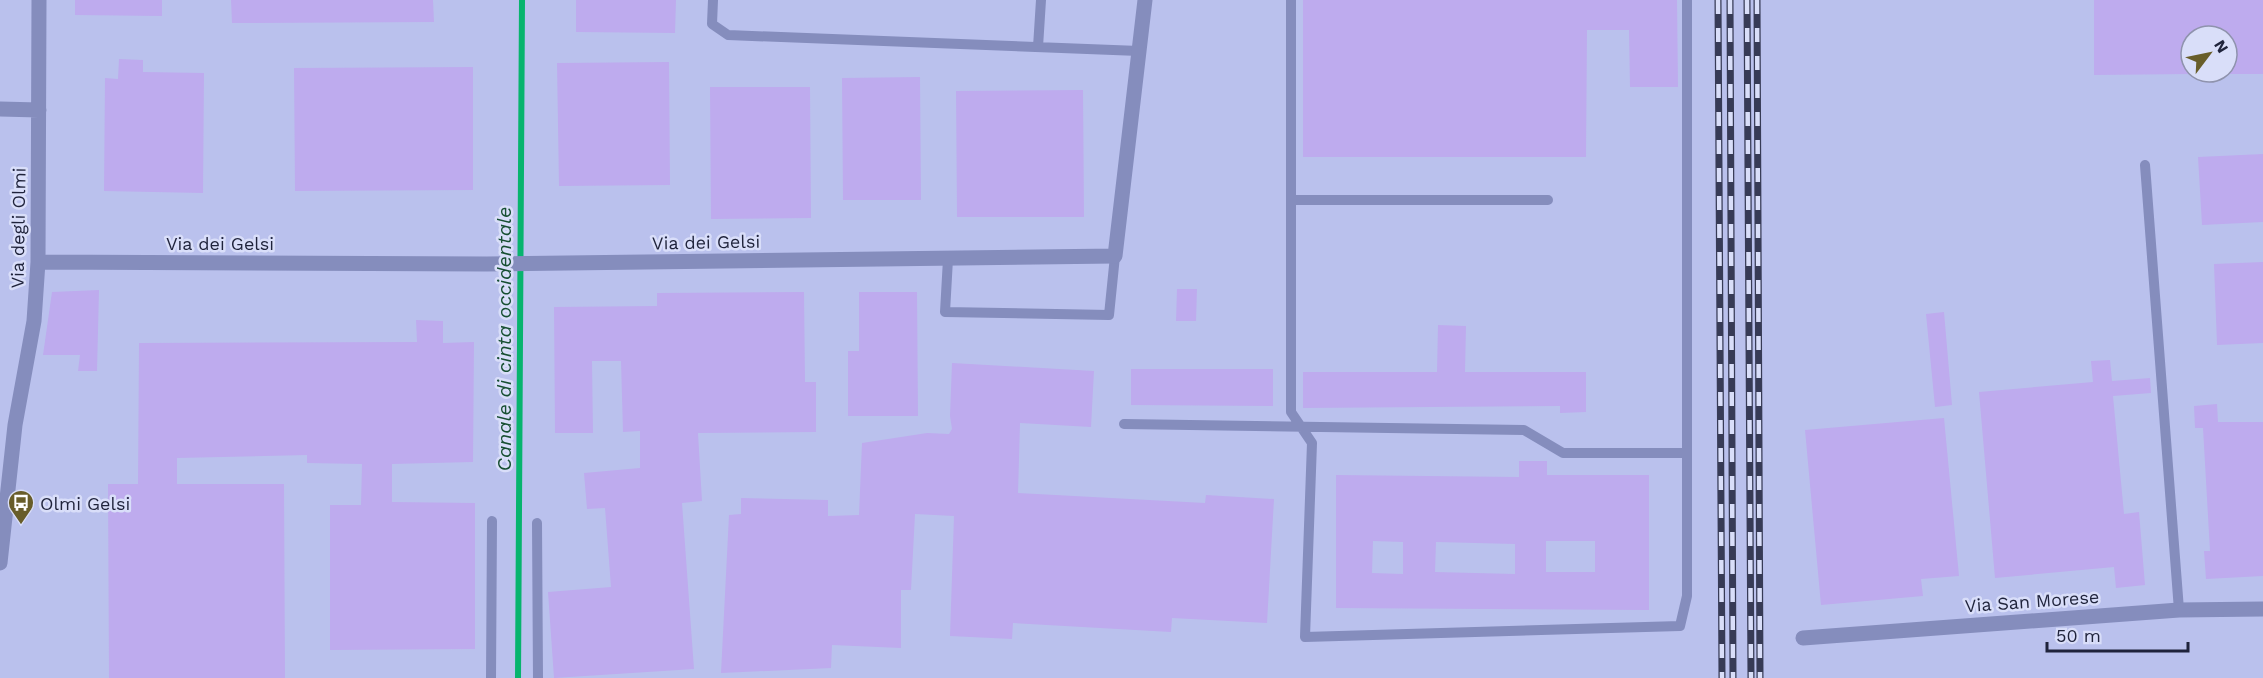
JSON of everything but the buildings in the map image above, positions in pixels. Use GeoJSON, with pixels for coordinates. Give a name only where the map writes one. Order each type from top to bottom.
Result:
{"type":"FeatureCollection","features":[{"type":"Feature","properties":{"kind":"street","name":"Via degli Olmi"},"geometry":{"type":"LineString","coordinates":[[0,563],[15,425],[34,321],[38,262],[39,0]]}},
{"type":"Feature","properties":{"kind":"street"},"geometry":{"type":"LineString","coordinates":[[1115,256],[1145,0]]}},
{"type":"Feature","properties":{"kind":"street"},"geometry":{"type":"LineString","coordinates":[[0,110],[39,110]]}},
{"type":"Feature","properties":{"kind":"street","name":"Via dei Gelsi"},"geometry":{"type":"LineString","coordinates":[[38,262],[486,264],[1115,256]]}},
{"type":"Feature","properties":{"kind":"street","name":"Via San Morese"},"geometry":{"type":"LineString","coordinates":[[1803,638],[2179,610],[2263,609]]}},
{"type":"Feature","properties":{"kind":"lane"},"geometry":{"type":"LineString","coordinates":[[713,0],[712,24],[728,35],[1139,51]]}},
{"type":"Feature","properties":{"kind":"lane"},"geometry":{"type":"LineString","coordinates":[[1038,47],[1041,0]]}},
{"type":"Feature","properties":{"kind":"lane"},"geometry":{"type":"LineString","coordinates":[[1291,0],[1291,412],[1312,443],[1305,637],[1680,626],[1687,596],[1687,0]]}},
{"type":"Feature","properties":{"kind":"lane"},"geometry":{"type":"LineString","coordinates":[[2145,165],[2179,610]]}},
{"type":"Feature","properties":{"kind":"lane"},"geometry":{"type":"LineString","coordinates":[[1291,200],[1548,200]]}},
{"type":"Feature","properties":{"kind":"lane"},"geometry":{"type":"LineString","coordinates":[[948,259],[945,312],[1109,315],[1115,256]]}},
{"type":"Feature","properties":{"kind":"lane"},"geometry":{"type":"LineString","coordinates":[[1124,424],[1524,430],[1563,453],[1687,453]]}},
{"type":"Feature","properties":{"kind":"lane"},"geometry":{"type":"LineString","coordinates":[[491,678],[492,521]]}},
{"type":"Feature","properties":{"kind":"lane"},"geometry":{"type":"LineString","coordinates":[[537,523],[538,678]]}},
{"type":"Feature","properties":{"kind":"shaded area"},"geometry":{"type":"Polygon","coordinates":[[[0,0],[2263,0],[2263,678],[0,678],[0,0]]]}},
{"type":"Feature","properties":{"kind":"waterway","name":"Canale di cinta occidentale"},"geometry":{"type":"LineString","coordinates":[[518,678],[522,0]]}},
{"type":"Feature","properties":{"kind":"railway"},"geometry":{"type":"LineString","coordinates":[[1718,0],[1722,678]]}},
{"type":"Feature","properties":{"kind":"railway"},"geometry":{"type":"LineString","coordinates":[[1730,0],[1733,678]]}},
{"type":"Feature","properties":{"kind":"railway"},"geometry":{"type":"LineString","coordinates":[[1747,0],[1751,678]]}},
{"type":"Feature","properties":{"kind":"railway"},"geometry":{"type":"LineString","coordinates":[[1757,0],[1760,678]]}},
{"type":"Feature","properties":{"kind":"place","name":"Olmi Gelsi"},"geometry":{"type":"Point","coordinates":[21,526]}}]}
